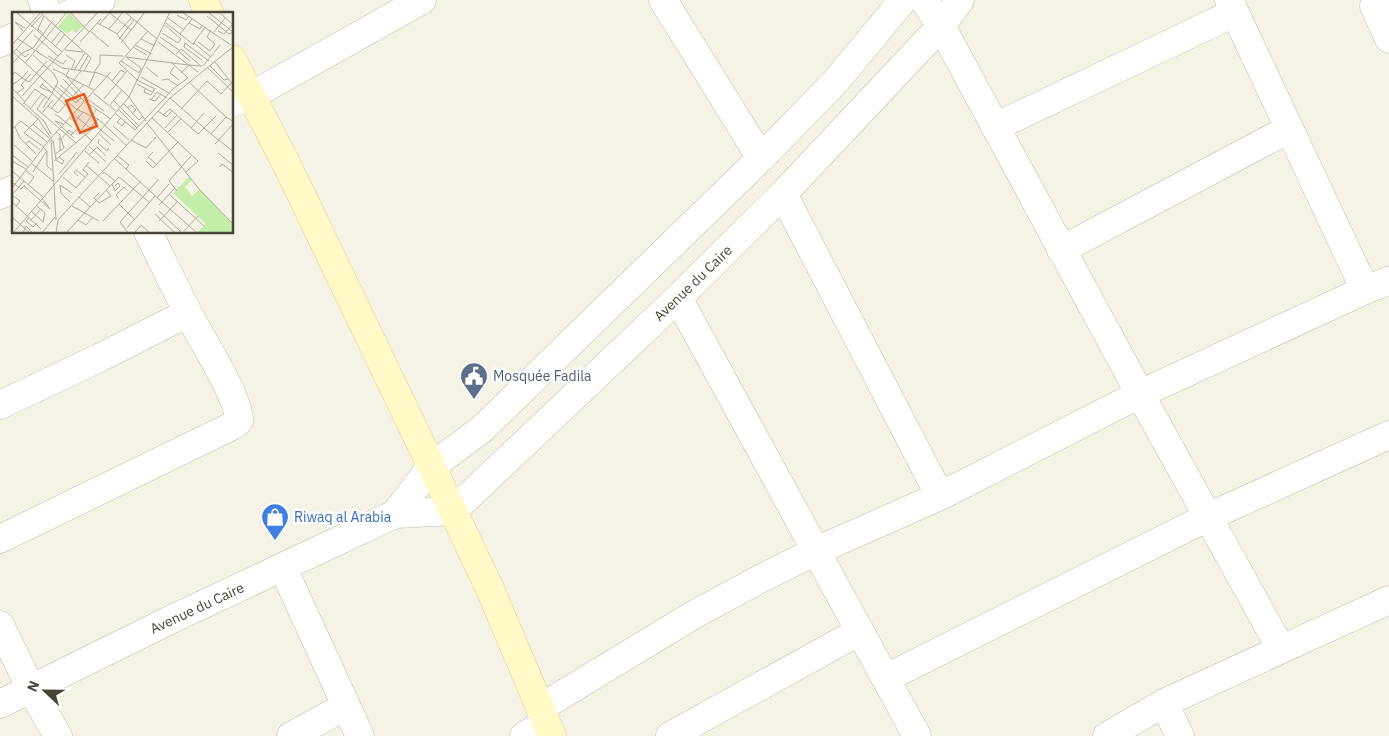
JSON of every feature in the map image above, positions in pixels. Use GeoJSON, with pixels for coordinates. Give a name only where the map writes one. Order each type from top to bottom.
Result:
{"type":"FeatureCollection","features":[{"type":"Feature","properties":{"kind":"street"},"geometry":{"type":"LineString","coordinates":[[42,0],[47,12]]}},
{"type":"Feature","properties":{"kind":"street"},"geometry":{"type":"LineString","coordinates":[[74,12],[101,0]]}},
{"type":"Feature","properties":{"kind":"street"},"geometry":{"type":"LineString","coordinates":[[204,0],[209,12]]}},
{"type":"Feature","properties":{"kind":"street"},"geometry":{"type":"LineString","coordinates":[[242,99],[422,0]]}},
{"type":"Feature","properties":{"kind":"street"},"geometry":{"type":"LineString","coordinates":[[663,0],[761,158]]}},
{"type":"Feature","properties":{"kind":"street","name":"Avenue du Caire"},"geometry":{"type":"LineString","coordinates":[[395,514],[431,467],[482,429],[761,158],[836,81],[903,0]]}},
{"type":"Feature","properties":{"kind":"street"},"geometry":{"type":"LineString","coordinates":[[924,0],[941,26],[1061,250],[1282,649]]}},
{"type":"Feature","properties":{"kind":"street","name":"Avenue du Caire"},"geometry":{"type":"LineString","coordinates":[[0,704],[172,619],[395,514],[453,510],[678,298],[783,194],[941,26],[960,0]]}},
{"type":"Feature","properties":{"kind":"street"},"geometry":{"type":"LineString","coordinates":[[1377,2],[1389,39]]}},
{"type":"Feature","properties":{"kind":"street"},"geometry":{"type":"LineString","coordinates":[[234,67],[242,99],[287,165],[490,589],[540,726],[695,614],[816,551],[940,496],[1140,394],[1383,284],[1289,129],[1232,6],[995,126]]}},
{"type":"Feature","properties":{"kind":"street"},"geometry":{"type":"LineString","coordinates":[[0,42],[12,38]]}},
{"type":"Feature","properties":{"kind":"street"},"geometry":{"type":"LineString","coordinates":[[1061,250],[1289,129]]}},
{"type":"Feature","properties":{"kind":"street"},"geometry":{"type":"LineString","coordinates":[[0,195],[12,191]]}},
{"type":"Feature","properties":{"kind":"street"},"geometry":{"type":"LineString","coordinates":[[783,194],[940,496]]}},
{"type":"Feature","properties":{"kind":"street"},"geometry":{"type":"LineString","coordinates":[[0,539],[238,423],[238,408],[224,378],[188,313],[149,234]]}},
{"type":"Feature","properties":{"kind":"street"},"geometry":{"type":"LineString","coordinates":[[678,298],[917,736]]}},
{"type":"Feature","properties":{"kind":"street"},"geometry":{"type":"LineString","coordinates":[[0,405],[188,313]]}},
{"type":"Feature","properties":{"kind":"street"},"geometry":{"type":"LineString","coordinates":[[886,678],[1208,517],[1389,435]]}},
{"type":"Feature","properties":{"kind":"street"},"geometry":{"type":"LineString","coordinates":[[283,568],[360,736]]}},
{"type":"Feature","properties":{"kind":"street"},"geometry":{"type":"LineString","coordinates":[[1107,736],[1164,703],[1389,600]]}},
{"type":"Feature","properties":{"kind":"street"},"geometry":{"type":"LineString","coordinates":[[0,626],[31,689],[58,736]]}},
{"type":"Feature","properties":{"kind":"street"},"geometry":{"type":"LineString","coordinates":[[670,736],[860,631]]}},
{"type":"Feature","properties":{"kind":"street"},"geometry":{"type":"LineString","coordinates":[[1164,703],[1180,736]]}},
{"type":"Feature","properties":{"kind":"street"},"geometry":{"type":"LineString","coordinates":[[291,736],[346,706]]}},
{"type":"Feature","properties":{"kind":"place","name":"Mosquée Fadila"},"geometry":{"type":"Point","coordinates":[474,400]}},
{"type":"Feature","properties":{"kind":"place","name":"Riwaq al Arabia"},"geometry":{"type":"Point","coordinates":[275,541]}}]}
